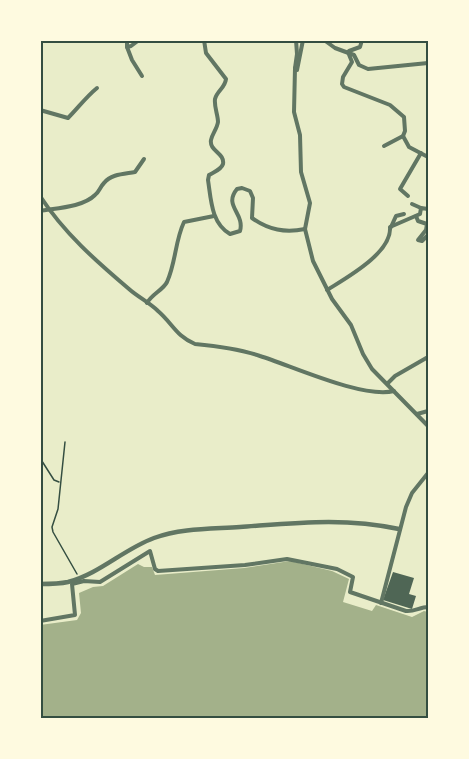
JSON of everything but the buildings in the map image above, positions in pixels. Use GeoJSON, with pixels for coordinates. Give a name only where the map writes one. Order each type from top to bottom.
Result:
{"type":"FeatureCollection","features":[{"type":"Feature","properties":{"kind":"street"},"geometry":{"type":"LineString","coordinates":[[127,40],[132,60],[141,76]]}},
{"type":"Feature","properties":{"kind":"street"},"geometry":{"type":"LineString","coordinates":[[127,47],[139,40]]}},
{"type":"Feature","properties":{"kind":"street"},"geometry":{"type":"LineString","coordinates":[[204,40],[206,53],[226,79],[225,86],[215,99],[218,123],[211,139],[211,145],[222,157],[223,164],[220,170],[209,175],[208,180],[214,216],[224,230],[230,234],[240,231],[241,220],[231,202],[232,195],[237,189],[242,188],[250,191],[254,198],[252,218],[261,224],[275,230],[305,229]]}},
{"type":"Feature","properties":{"kind":"street"},"geometry":{"type":"LineString","coordinates":[[296,40],[294,112],[300,135],[301,172],[310,203],[305,229],[313,261],[327,290],[351,325],[372,369],[429,426]]}},
{"type":"Feature","properties":{"kind":"street"},"geometry":{"type":"LineString","coordinates":[[295,68],[297,70],[303,40]]}},
{"type":"Feature","properties":{"kind":"street"},"geometry":{"type":"LineString","coordinates":[[324,40],[335,48],[354,55],[358,65],[368,69],[429,63]]}},
{"type":"Feature","properties":{"kind":"street"},"geometry":{"type":"LineString","coordinates":[[348,52],[360,47],[362,40]]}},
{"type":"Feature","properties":{"kind":"street"},"geometry":{"type":"LineString","coordinates":[[348,52],[352,62],[343,77],[344,87],[396,108],[404,117],[403,136],[384,146]]}},
{"type":"Feature","properties":{"kind":"street"},"geometry":{"type":"LineString","coordinates":[[40,110],[68,118],[97,88]]}},
{"type":"Feature","properties":{"kind":"street"},"geometry":{"type":"LineString","coordinates":[[403,136],[409,147],[429,157]]}},
{"type":"Feature","properties":{"kind":"street"},"geometry":{"type":"LineString","coordinates":[[408,196],[400,189],[421,153]]}},
{"type":"Feature","properties":{"kind":"street"},"geometry":{"type":"LineString","coordinates":[[40,211],[57,210],[78,204],[95,195],[113,176],[135,172],[144,159]]}},
{"type":"Feature","properties":{"kind":"street"},"geometry":{"type":"LineString","coordinates":[[40,196],[60,225],[88,253],[159,311],[178,334],[195,344],[258,355],[347,386],[387,393],[394,391]]}},
{"type":"Feature","properties":{"kind":"street"},"geometry":{"type":"LineString","coordinates":[[412,204],[421,208],[429,208]]}},
{"type":"Feature","properties":{"kind":"street"},"geometry":{"type":"LineString","coordinates":[[390,227],[420,214],[421,208]]}},
{"type":"Feature","properties":{"kind":"street"},"geometry":{"type":"LineString","coordinates":[[327,290],[374,257],[391,234],[390,227],[396,216],[404,213]]}},
{"type":"Feature","properties":{"kind":"street"},"geometry":{"type":"LineString","coordinates":[[147,303],[166,284],[177,251],[178,236],[184,222],[214,216]]}},
{"type":"Feature","properties":{"kind":"street"},"geometry":{"type":"LineString","coordinates":[[416,216],[418,221],[426,224],[426,230],[418,240],[422,241],[429,235]]}},
{"type":"Feature","properties":{"kind":"street"},"geometry":{"type":"LineString","coordinates":[[388,383],[395,376],[429,357]]}},
{"type":"Feature","properties":{"kind":"street"},"geometry":{"type":"LineString","coordinates":[[417,414],[429,411]]}},
{"type":"Feature","properties":{"kind":"street"},"geometry":{"type":"LineString","coordinates":[[381,603],[408,500],[429,473]]}},
{"type":"Feature","properties":{"kind":"street"},"geometry":{"type":"LineString","coordinates":[[40,584],[68,582],[79,578],[140,544],[175,533],[297,521],[335,521],[399,528]]}},
{"type":"Feature","properties":{"kind":"street"},"geometry":{"type":"LineString","coordinates":[[40,621],[75,615],[72,584],[84,581],[100,582],[150,550],[155,569],[158,571],[245,565],[287,559],[337,569],[353,577],[350,592],[406,611],[420,607],[429,608]]}},
{"type":"Feature","properties":{"kind":"path"},"geometry":{"type":"LineString","coordinates":[[65,442],[58,509],[52,527],[79,578]]}},
{"type":"Feature","properties":{"kind":"path"},"geometry":{"type":"LineString","coordinates":[[40,458],[54,480],[60,482]]}},
{"type":"Feature","properties":{"kind":"shaded area"},"geometry":{"type":"Polygon","coordinates":[[[290,561],[332,571],[349,579],[343,602],[372,611],[376,605],[412,617],[424,611],[428,612],[428,718],[41,718],[40,625],[77,620],[81,613],[79,593],[93,587],[103,586],[138,564],[152,567],[155,575],[244,568],[290,561]]]}}]}
